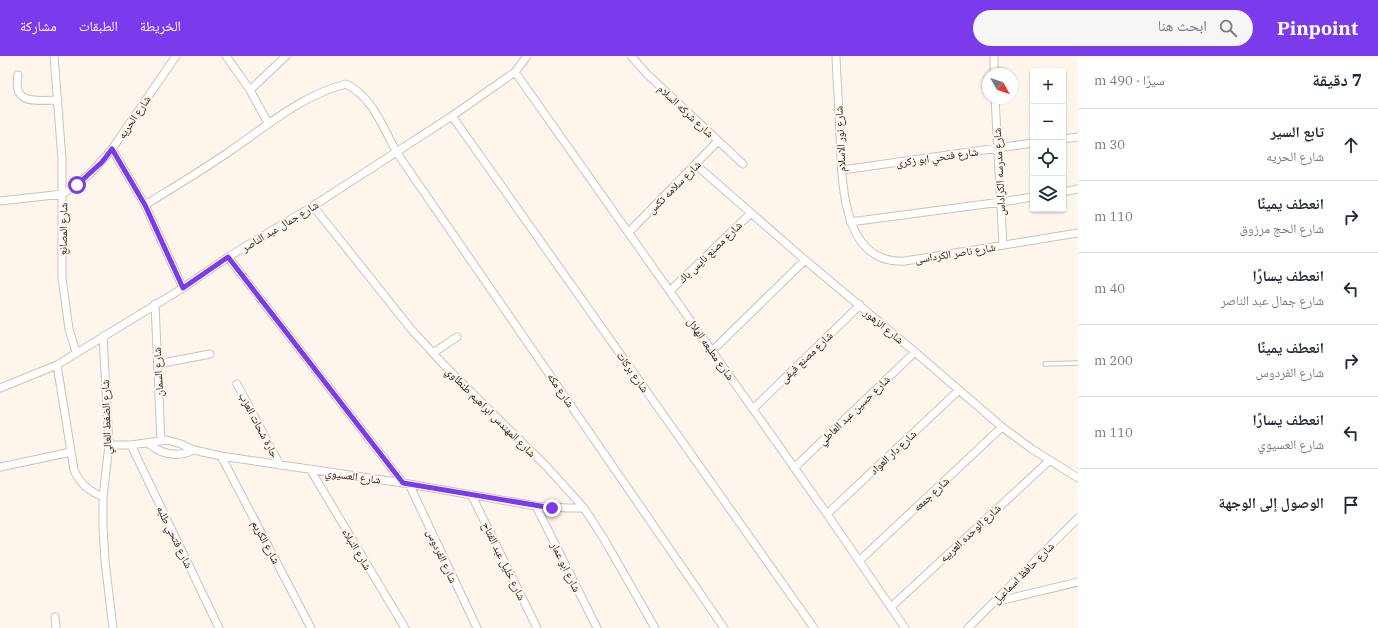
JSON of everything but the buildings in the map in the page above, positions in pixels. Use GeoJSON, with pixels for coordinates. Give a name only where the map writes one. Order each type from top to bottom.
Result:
{"type":"FeatureCollection","features":[{"type":"Feature","properties":{"kind":"street","name":"شارع المصانع"},"geometry":{"type":"LineString","coordinates":[[54,56],[63,194],[62,278],[69,329],[76,352]]}},
{"type":"Feature","properties":{"kind":"street","name":"شارع الحريه"},"geometry":{"type":"LineString","coordinates":[[63,194],[90,174],[112,149],[176,56]]}},
{"type":"Feature","properties":{"kind":"street"},"geometry":{"type":"LineString","coordinates":[[145,205],[231,151],[268,123],[250,90],[226,56]]}},
{"type":"Feature","properties":{"kind":"street"},"geometry":{"type":"LineString","coordinates":[[250,90],[286,56]]}},
{"type":"Feature","properties":{"kind":"street","name":"شارع جمال عبد الناصر"},"geometry":{"type":"LineString","coordinates":[[0,388],[57,365],[102,336],[183,288],[228,257],[313,206],[452,116],[515,72],[527,56]]}},
{"type":"Feature","properties":{"kind":"street","name":"شارع شركه السلام"},"geometry":{"type":"LineString","coordinates":[[631,56],[647,74],[743,164]]}},
{"type":"Feature","properties":{"kind":"street","name":"شارع نور الاسلام"},"geometry":{"type":"LineString","coordinates":[[836,56],[842,170],[845,200],[850,222]]}},
{"type":"Feature","properties":{"kind":"street"},"geometry":{"type":"LineString","coordinates":[[994,56],[994,68]]}},
{"type":"Feature","properties":{"kind":"street","name":"شارع مطبعه الهلال"},"geometry":{"type":"LineString","coordinates":[[515,72],[827,514],[905,628]]}},
{"type":"Feature","properties":{"kind":"street"},"geometry":{"type":"LineString","coordinates":[[18,75],[16,82],[18,90],[21,96],[27,100],[58,100]]}},
{"type":"Feature","properties":{"kind":"street","name":"شارع مكه"},"geometry":{"type":"LineString","coordinates":[[268,123],[288,110],[326,91],[346,84],[359,92],[373,108],[397,152],[724,628]]}},
{"type":"Feature","properties":{"kind":"street","name":"شارع مدرسه الكراداس"},"geometry":{"type":"LineString","coordinates":[[995,104],[1003,245]]}},
{"type":"Feature","properties":{"kind":"street","name":"شارع بركات"},"geometry":{"type":"LineString","coordinates":[[452,116],[814,628]]}},
{"type":"Feature","properties":{"kind":"street"},"geometry":{"type":"LineString","coordinates":[[1066,139],[1078,137]]}},
{"type":"Feature","properties":{"kind":"street","name":"شارع سلامه تكس"},"geometry":{"type":"LineString","coordinates":[[629,232],[718,141]]}},
{"type":"Feature","properties":{"kind":"street","name":"شارع فتحي ابو زكرى"},"geometry":{"type":"LineString","coordinates":[[842,170],[1030,143]]}},
{"type":"Feature","properties":{"kind":"street"},"geometry":{"type":"LineString","coordinates":[[112,149],[145,205],[183,288]]}},
{"type":"Feature","properties":{"kind":"street","name":"شارع الزهور"},"geometry":{"type":"LineString","coordinates":[[696,165],[805,260],[860,305],[1002,427],[1078,478]]}},
{"type":"Feature","properties":{"kind":"street"},"geometry":{"type":"LineString","coordinates":[[1066,192],[1078,190]]}},
{"type":"Feature","properties":{"kind":"street"},"geometry":{"type":"LineString","coordinates":[[0,201],[63,194]]}},
{"type":"Feature","properties":{"kind":"street"},"geometry":{"type":"LineString","coordinates":[[850,222],[1030,197]]}},
{"type":"Feature","properties":{"kind":"street","name":"شارع المهندس ابراهيم طنطاوي"},"geometry":{"type":"LineString","coordinates":[[313,206],[411,329],[480,402],[547,467],[584,508],[604,539],[655,628]]}},
{"type":"Feature","properties":{"kind":"street","name":"شارع مصنع نايس باك"},"geometry":{"type":"LineString","coordinates":[[670,291],[751,213]]}},
{"type":"Feature","properties":{"kind":"street","name":"شارع ناصر الكرداسى"},"geometry":{"type":"LineString","coordinates":[[850,222],[859,240],[869,250],[881,258],[894,262],[1078,233]]}},
{"type":"Feature","properties":{"kind":"street","name":"شارع الفردوس"},"geometry":{"type":"LineString","coordinates":[[228,257],[406,483],[477,628]]}},
{"type":"Feature","properties":{"kind":"street"},"geometry":{"type":"LineString","coordinates":[[712,351],[805,260]]}},
{"type":"Feature","properties":{"kind":"street","name":"شارع السمان"},"geometry":{"type":"LineString","coordinates":[[155,304],[161,441]]}},
{"type":"Feature","properties":{"kind":"street","name":"شارع مصنع فيفى"},"geometry":{"type":"LineString","coordinates":[[753,409],[860,305]]}},
{"type":"Feature","properties":{"kind":"street","name":"شارع الضغط العالي"},"geometry":{"type":"LineString","coordinates":[[102,336],[109,445],[103,497],[104,561],[113,628]]}},
{"type":"Feature","properties":{"kind":"street"},"geometry":{"type":"LineString","coordinates":[[433,353],[457,337]]}},
{"type":"Feature","properties":{"kind":"street","name":"شارع حسين عبد العاطي"},"geometry":{"type":"LineString","coordinates":[[794,468],[915,352]]}},
{"type":"Feature","properties":{"kind":"street"},"geometry":{"type":"LineString","coordinates":[[158,364],[210,354]]}},
{"type":"Feature","properties":{"kind":"street"},"geometry":{"type":"LineString","coordinates":[[57,365],[74,470],[84,487],[103,497]]}},
{"type":"Feature","properties":{"kind":"street","name":"حارة شحات العزب"},"geometry":{"type":"LineString","coordinates":[[237,384],[280,465]]}},
{"type":"Feature","properties":{"kind":"street","name":"شارع دار العواد"},"geometry":{"type":"LineString","coordinates":[[827,514],[960,390]]}},
{"type":"Feature","properties":{"kind":"street","name":"شارع جمعه"},"geometry":{"type":"LineString","coordinates":[[859,561],[1002,427]]}},
{"type":"Feature","properties":{"kind":"street","name":"شارع العسيوي"},"geometry":{"type":"LineString","coordinates":[[109,445],[131,446],[161,441],[174,441],[194,450],[221,456],[406,483],[536,506],[584,508]]}},
{"type":"Feature","properties":{"kind":"street","name":"شارع العسيوي"},"geometry":{"type":"LineString","coordinates":[[148,443],[158,450],[169,454],[186,454],[194,450]]}},
{"type":"Feature","properties":{"kind":"street","name":"شارع فتحي طلبه"},"geometry":{"type":"LineString","coordinates":[[131,446],[219,628]]}},
{"type":"Feature","properties":{"kind":"street"},"geometry":{"type":"LineString","coordinates":[[0,467],[71,452]]}},
{"type":"Feature","properties":{"kind":"street","name":"شارع الكريم"},"geometry":{"type":"LineString","coordinates":[[221,456],[311,628]]}},
{"type":"Feature","properties":{"kind":"street","name":"شارع الوحده العربيه"},"geometry":{"type":"LineString","coordinates":[[891,606],[1050,460]]}},
{"type":"Feature","properties":{"kind":"street","name":"شارع النبلاء"},"geometry":{"type":"LineString","coordinates":[[310,470],[405,628]]}},
{"type":"Feature","properties":{"kind":"street","name":"شارع خليل عبد الفتاح"},"geometry":{"type":"LineString","coordinates":[[471,494],[537,628]]}},
{"type":"Feature","properties":{"kind":"street","name":"شارع ابو عمار"},"geometry":{"type":"LineString","coordinates":[[536,506],[597,628]]}},
{"type":"Feature","properties":{"kind":"street","name":"شارع حافظ اسماعيل"},"geometry":{"type":"LineString","coordinates":[[968,628],[1078,518]]}},
{"type":"Feature","properties":{"kind":"street"},"geometry":{"type":"LineString","coordinates":[[994,602],[1078,582]]}},
{"type":"Feature","properties":{"kind":"street"},"geometry":{"type":"LineString","coordinates":[[55,618],[56,628]]}},
{"type":"Feature","properties":{"kind":"lane"},"geometry":{"type":"LineString","coordinates":[[1045,364],[1078,363]]}},
{"type":"Feature","properties":{"kind":"route"},"geometry":{"type":"LineString","coordinates":[[77,185],[102,162],[112,149],[145,205],[183,288],[228,257],[403,483],[552,508]]}}]}
